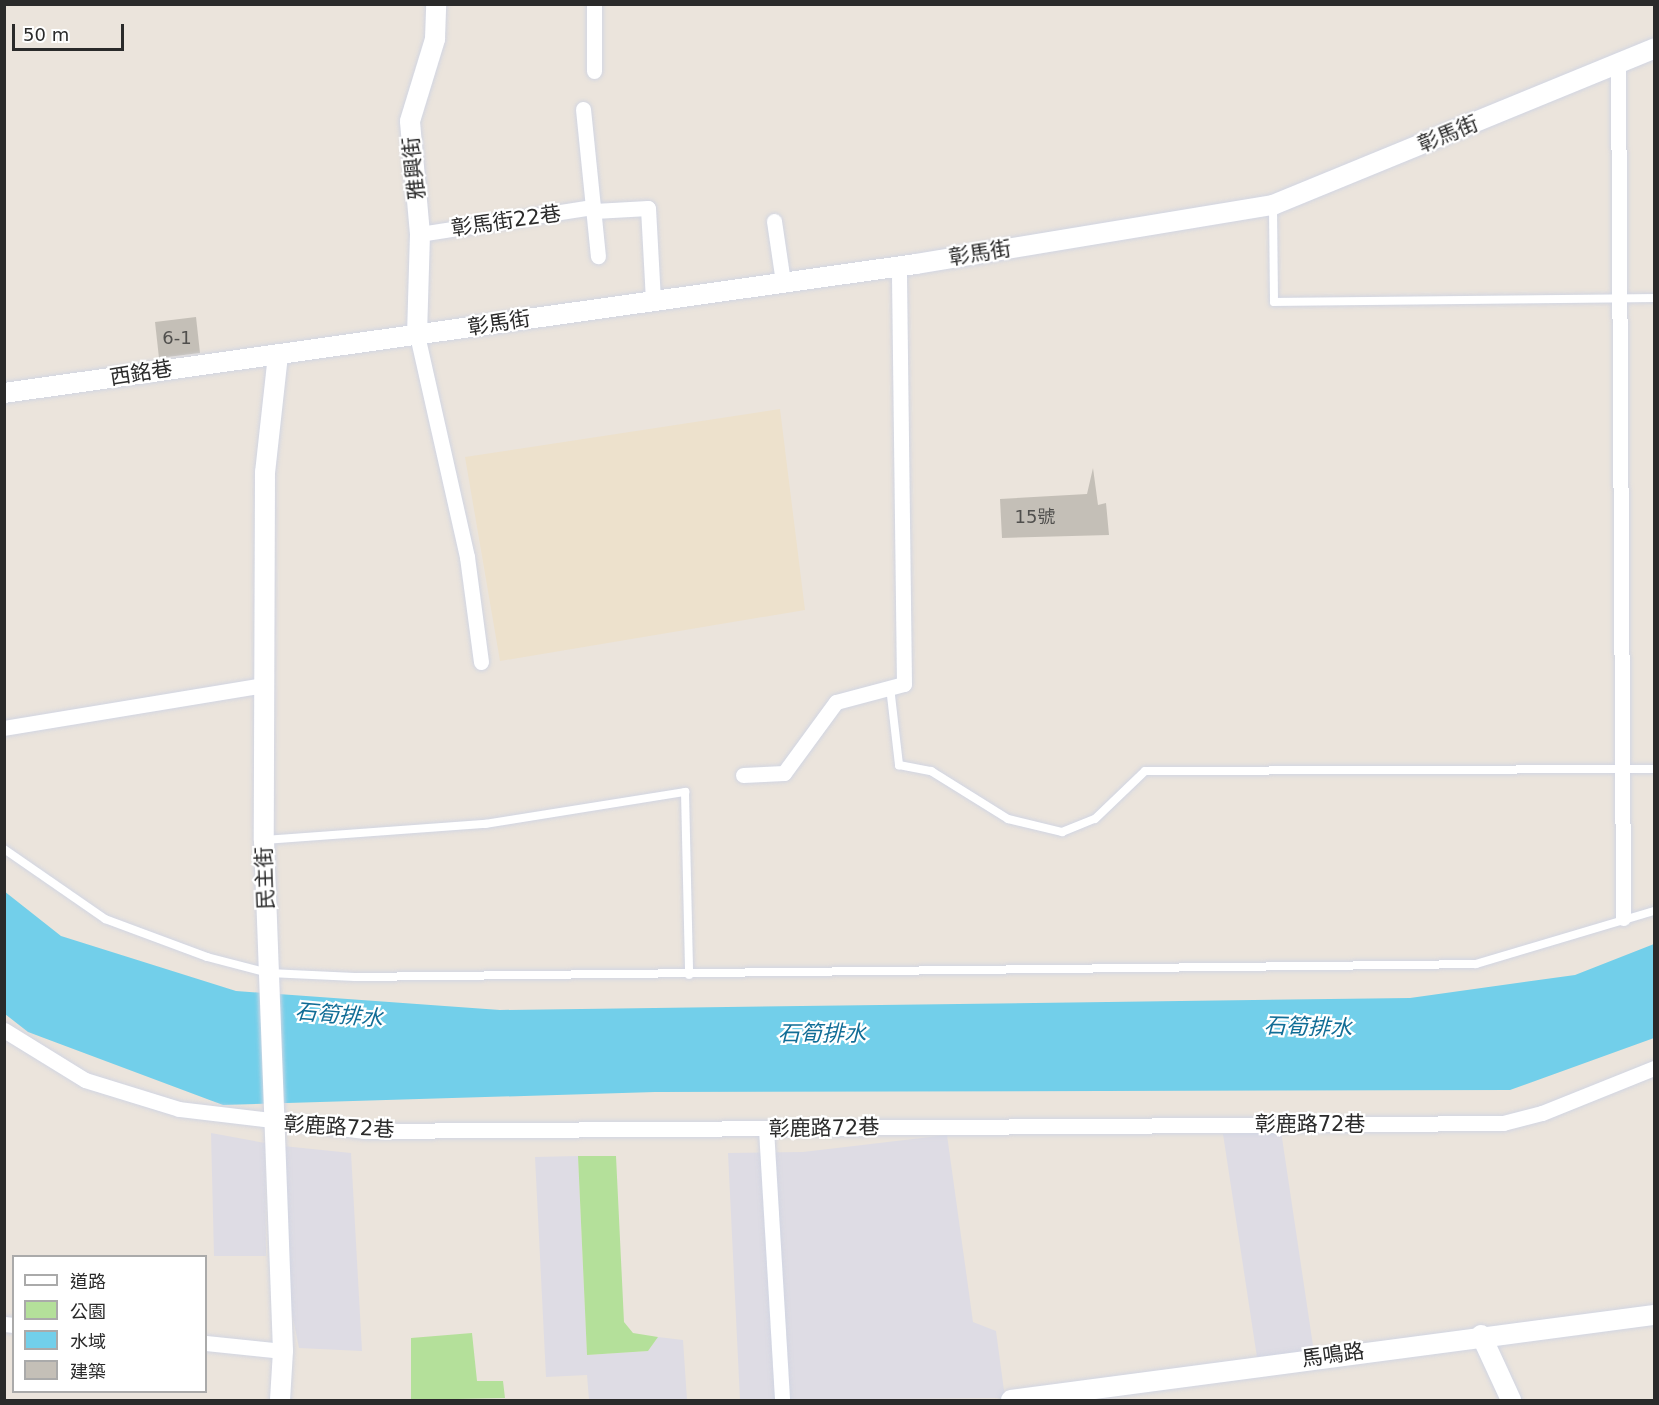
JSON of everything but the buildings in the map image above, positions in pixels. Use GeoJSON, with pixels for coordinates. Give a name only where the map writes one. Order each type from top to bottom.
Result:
{"type":"FeatureCollection","features":[{"type":"Feature","properties":{"kind":"street","name":"雅興街"},"geometry":{"type":"LineString","coordinates":[[417,335],[420,234],[410,121],[435,39],[436,4]]}},
{"type":"Feature","properties":{"kind":"street"},"geometry":{"type":"LineString","coordinates":[[594,4],[594,71]]}},
{"type":"Feature","properties":{"kind":"street","name":"彰馬街"},"geometry":{"type":"LineString","coordinates":[[278,355],[653,299],[899,266],[1273,205],[1654,49]]}},
{"type":"Feature","properties":{"kind":"street"},"geometry":{"type":"LineString","coordinates":[[1618,64],[1622,298],[1623,918]]}},
{"type":"Feature","properties":{"kind":"street"},"geometry":{"type":"LineString","coordinates":[[583,109],[598,256]]}},
{"type":"Feature","properties":{"kind":"street","name":"彰馬街22巷"},"geometry":{"type":"LineString","coordinates":[[420,234],[593,209],[648,208],[653,299]]}},
{"type":"Feature","properties":{"kind":"street"},"geometry":{"type":"LineString","coordinates":[[774,221],[783,282]]}},
{"type":"Feature","properties":{"kind":"street"},"geometry":{"type":"LineString","coordinates":[[743,775],[784,773],[836,702],[903,684],[899,266]]}},
{"type":"Feature","properties":{"kind":"street"},"geometry":{"type":"LineString","coordinates":[[417,335],[467,557],[481,662]]}},
{"type":"Feature","properties":{"kind":"street","name":"西銘巷"},"geometry":{"type":"LineString","coordinates":[[4,393],[278,355]]}},
{"type":"Feature","properties":{"kind":"street","name":"民主街"},"geometry":{"type":"LineString","coordinates":[[278,355],[265,472],[264,840],[271,1124],[283,1351],[280,1401]]}},
{"type":"Feature","properties":{"kind":"street"},"geometry":{"type":"LineString","coordinates":[[4,728],[265,685]]}},
{"type":"Feature","properties":{"kind":"street","name":"彰鹿路72巷"},"geometry":{"type":"LineString","coordinates":[[4,1030],[85,1080],[179,1109],[271,1124],[364,1131],[1503,1123],[1542,1113],[1654,1068]]}},
{"type":"Feature","properties":{"kind":"street"},"geometry":{"type":"LineString","coordinates":[[766,1129],[782,1401]]}},
{"type":"Feature","properties":{"kind":"street","name":"馬鳴路"},"geometry":{"type":"LineString","coordinates":[[1014,1400],[1481,1335],[1654,1315]]}},
{"type":"Feature","properties":{"kind":"street"},"geometry":{"type":"LineString","coordinates":[[1481,1335],[1511,1401]]}},
{"type":"Feature","properties":{"kind":"street"},"geometry":{"type":"LineString","coordinates":[[207,1343],[283,1351]]}},
{"type":"Feature","properties":{"kind":"lane"},"geometry":{"type":"LineString","coordinates":[[1273,205],[1274,302],[1654,298]]}},
{"type":"Feature","properties":{"kind":"lane"},"geometry":{"type":"LineString","coordinates":[[890,687],[899,765],[931,771],[1008,819],[1062,832],[1095,819],[1145,771],[1654,769]]}},
{"type":"Feature","properties":{"kind":"lane"},"geometry":{"type":"LineString","coordinates":[[264,840],[485,824],[685,792],[689,975]]}},
{"type":"Feature","properties":{"kind":"lane"},"geometry":{"type":"LineString","coordinates":[[4,849],[105,919],[207,957],[269,973],[689,975],[1476,964],[1517,956],[1623,918],[1654,911]]}},
{"type":"Feature","properties":{"kind":"shaded area"},"geometry":{"type":"Polygon","coordinates":[[[780,409],[805,610],[500,661],[465,457],[780,409]]]}},
{"type":"Feature","properties":{"kind":"shaded area"},"geometry":{"type":"Polygon","coordinates":[[[1281,1131],[1315,1359],[1258,1364],[1223,1134],[1281,1131]]]}},
{"type":"Feature","properties":{"kind":"shaded area"},"geometry":{"type":"Polygon","coordinates":[[[211,1133],[265,1143],[266,1256],[214,1256],[211,1133]]]}},
{"type":"Feature","properties":{"kind":"shaded area"},"geometry":{"type":"Polygon","coordinates":[[[947,1135],[973,1322],[996,1331],[1005,1398],[740,1400],[728,1153],[803,1152],[947,1135]]]}},
{"type":"Feature","properties":{"kind":"shaded area"},"geometry":{"type":"Polygon","coordinates":[[[283,1146],[351,1153],[362,1351],[299,1348],[289,1297],[283,1146]]]}},
{"type":"Feature","properties":{"kind":"shaded area"},"geometry":{"type":"Polygon","coordinates":[[[578,1156],[587,1355],[648,1351],[658,1337],[683,1340],[687,1400],[589,1400],[587,1375],[546,1377],[535,1157],[578,1156]]]}},
{"type":"Feature","properties":{"kind":"green space"},"geometry":{"type":"Polygon","coordinates":[[[578,1156],[616,1156],[624,1322],[633,1333],[658,1337],[648,1351],[587,1355],[578,1156]]]}},
{"type":"Feature","properties":{"kind":"green space"},"geometry":{"type":"Polygon","coordinates":[[[472,1333],[477,1381],[503,1381],[505,1398],[411,1400],[411,1338],[472,1333]]]}},
{"type":"Feature","properties":{"kind":"water","name":"石筍排水"},"geometry":{"type":"Polygon","coordinates":[[[4,891],[61,936],[236,991],[500,1010],[1410,998],[1575,975],[1654,944],[1654,1038],[1510,1090],[655,1092],[223,1105],[28,1032],[5,1014],[4,891]]]}}]}
